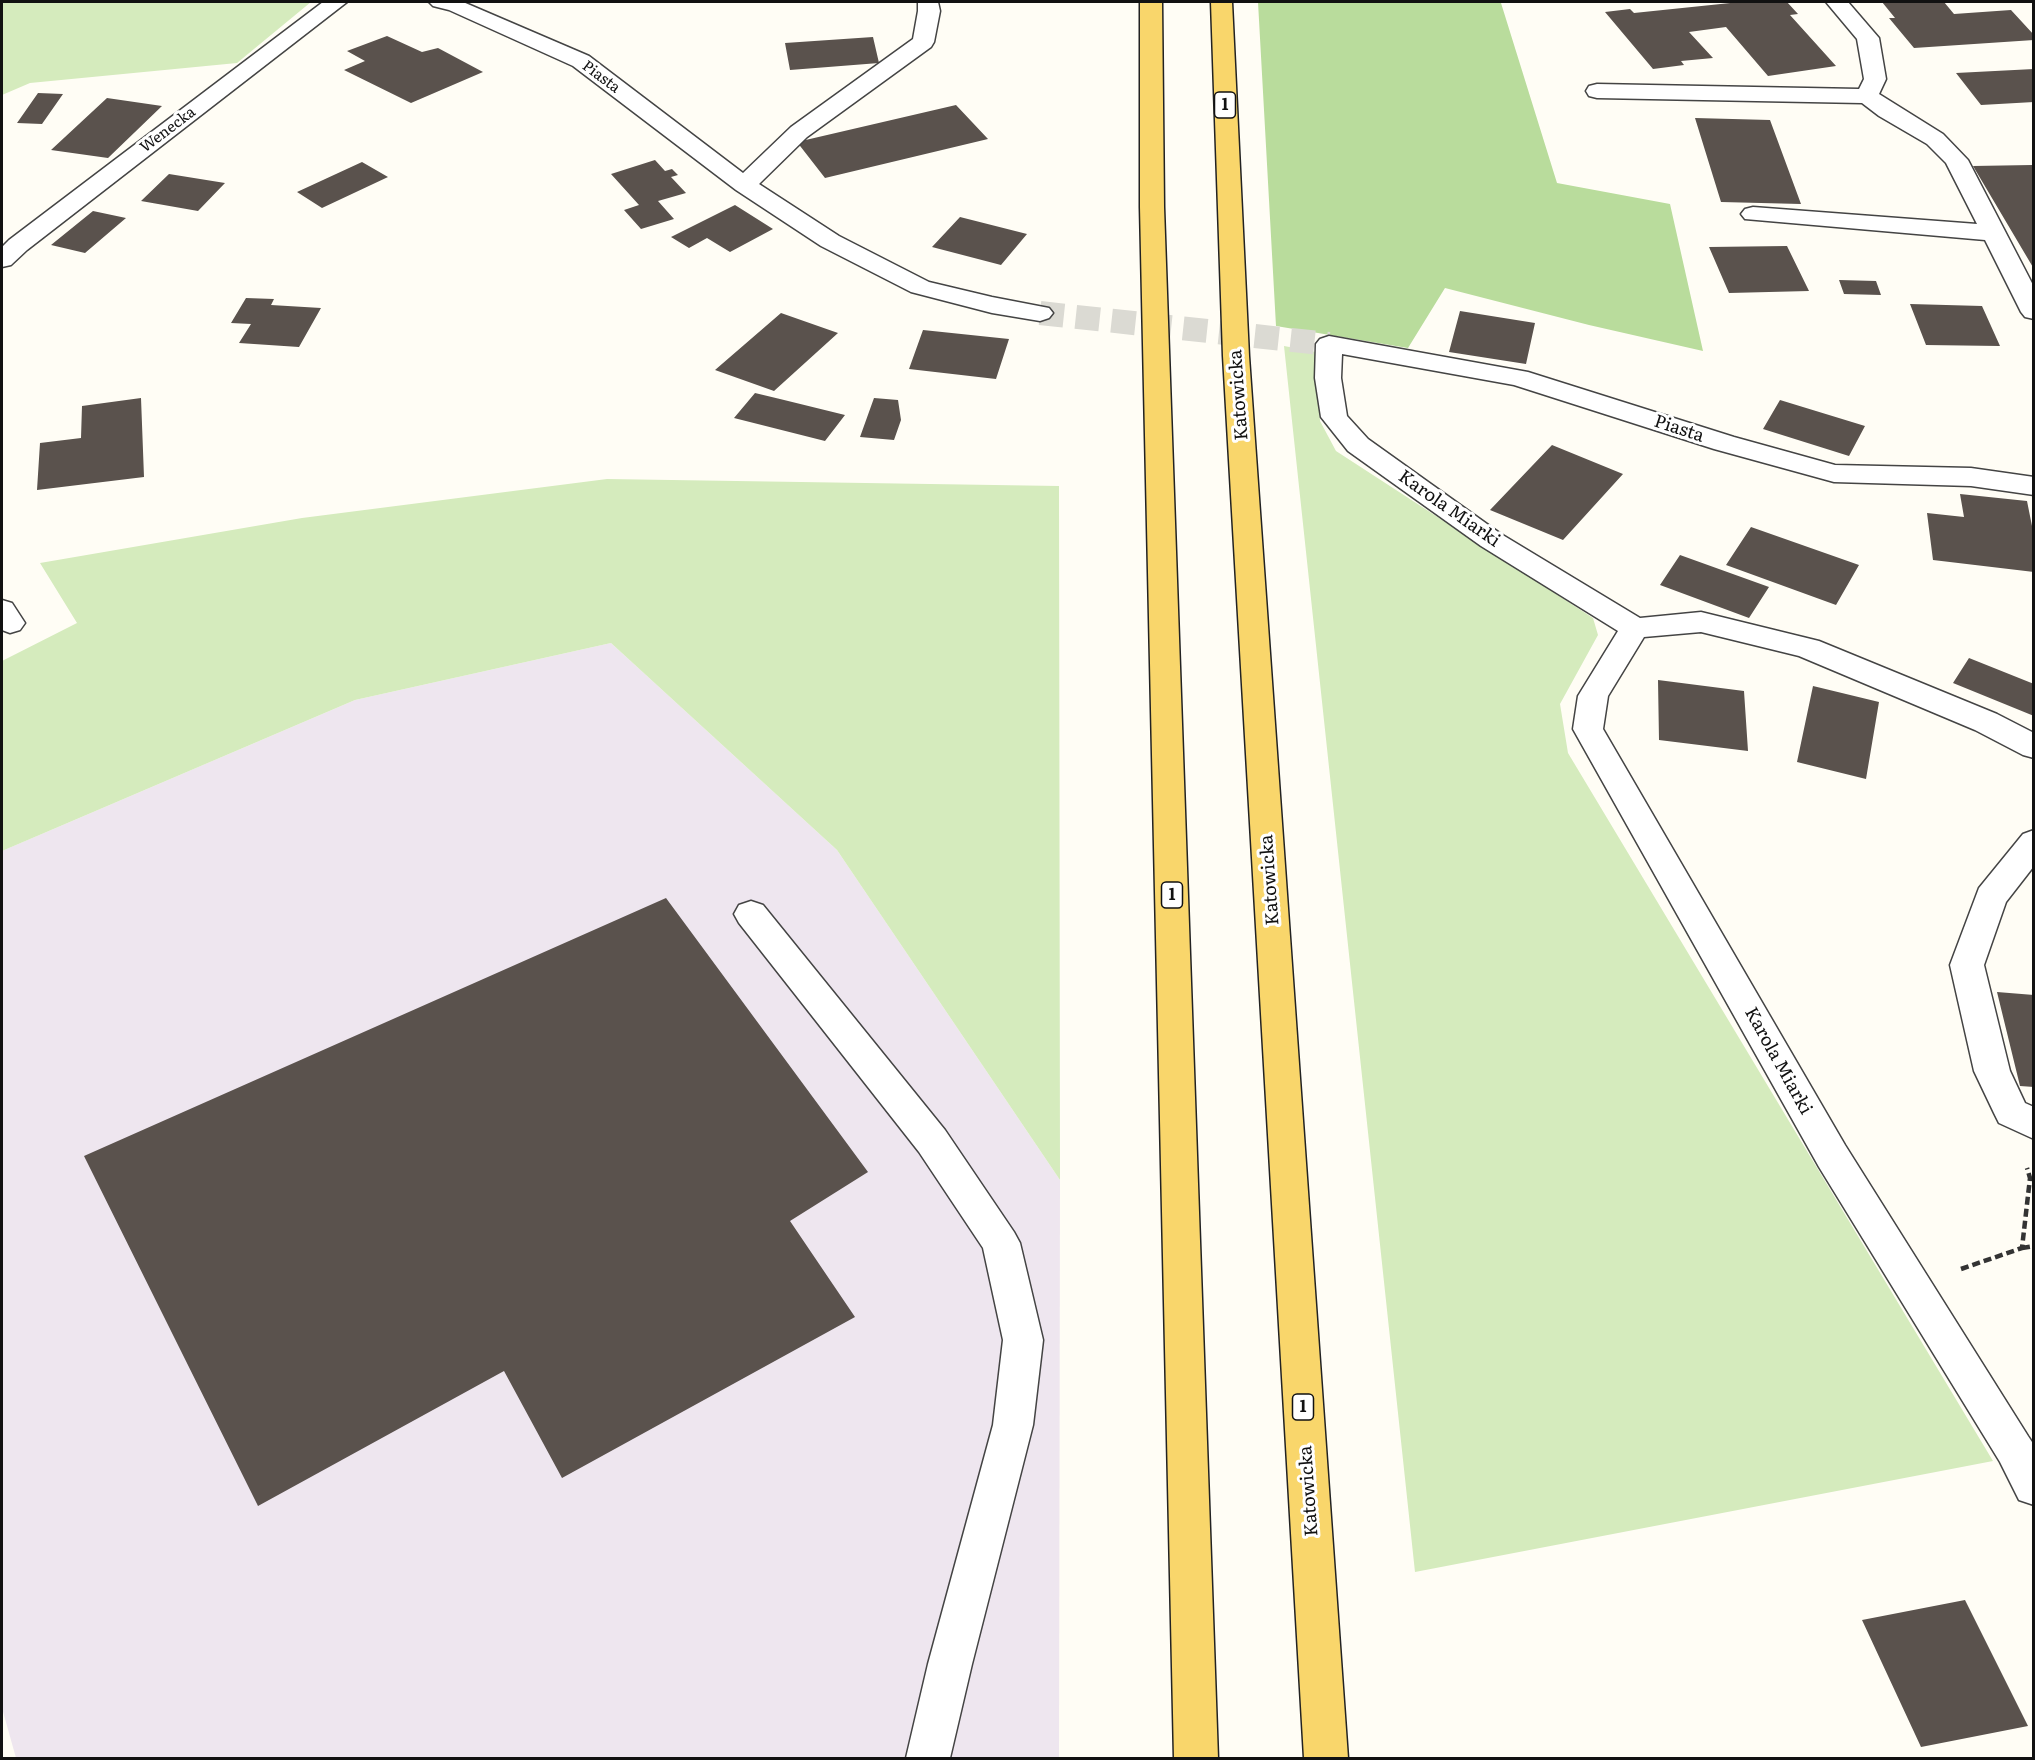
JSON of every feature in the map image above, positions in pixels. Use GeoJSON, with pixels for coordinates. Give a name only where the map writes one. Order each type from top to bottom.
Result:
{"type":"FeatureCollection","features":[{"type":"Feature","properties":{"kind":"main road","name":"1"},"geometry":{"type":"LineString","coordinates":[[1151,2],[1152,207],[1196,1758]]}},
{"type":"Feature","properties":{"kind":"main road","name":"Katowicka"},"geometry":{"type":"LineString","coordinates":[[1221,2],[1236,356],[1326,1758]]}},
{"type":"Feature","properties":{"kind":"street","name":"Wenecka"},"geometry":{"type":"LineString","coordinates":[[7,250],[336,2]]}},
{"type":"Feature","properties":{"kind":"street","name":"Piasta"},"geometry":{"type":"LineString","coordinates":[[440,2],[456,6],[581,62],[744,185],[831,241],[920,287],[992,305],[1040,313]]}},
{"type":"Feature","properties":{"kind":"street"},"geometry":{"type":"LineString","coordinates":[[744,185],[799,132],[923,42],[929,11],[928,2]]}},
{"type":"Feature","properties":{"kind":"street"},"geometry":{"type":"LineString","coordinates":[[1837,2],[1868,38],[1875,79],[1867,96]]}},
{"type":"Feature","properties":{"kind":"street"},"geometry":{"type":"LineString","coordinates":[[1597,92],[1867,96],[1887,111],[1935,139],[1956,160],[2034,312]]}},
{"type":"Feature","properties":{"kind":"street"},"geometry":{"type":"LineString","coordinates":[[1753,214],[1993,233]]}},
{"type":"Feature","properties":{"kind":"street","name":"Piasta"},"geometry":{"type":"LineString","coordinates":[[1329,344],[1519,378],[1724,443],[1834,473],[1971,477],[2034,486]]}},
{"type":"Feature","properties":{"kind":"street","name":"Karola Miarki"},"geometry":{"type":"LineString","coordinates":[[1329,344],[1328,378],[1334,417],[1358,445],[1491,540],[1635,628],[1593,696],[1588,729],[1832,1156],[2014,1449],[2034,1486]]}},
{"type":"Feature","properties":{"kind":"street"},"geometry":{"type":"LineString","coordinates":[[1635,628],[1701,622],[1808,648],[1986,723],[2034,747]]}},
{"type":"Feature","properties":{"kind":"street"},"geometry":{"type":"LineString","coordinates":[[2023,1118],[1992,1071],[1967,965],[1990,897],[2034,842]]}},
{"type":"Feature","properties":{"kind":"street"},"geometry":{"type":"LineString","coordinates":[[752,914],[932,1141],[1001,1243],[1023,1340],[1013,1425],[950,1664],[928,1758]]}},
{"type":"Feature","properties":{"kind":"path"},"geometry":{"type":"LineString","coordinates":[[2022,1248],[2030,1178],[2023,1118]]}},
{"type":"Feature","properties":{"kind":"path"},"geometry":{"type":"LineString","coordinates":[[1913,1286],[2022,1248],[2034,1246]]}},
{"type":"Feature","properties":{"kind":"shaded area"},"geometry":{"type":"Polygon","coordinates":[[[611,643],[837,850],[1060,1180],[1059,1758],[16,1758],[2,1708],[2,851],[355,700],[611,643]]]}},
{"type":"Feature","properties":{"kind":"green space"},"geometry":{"type":"Polygon","coordinates":[[[2,2],[311,2],[237,63],[30,83],[2,95],[2,2]]]}},
{"type":"Feature","properties":{"kind":"green space"},"geometry":{"type":"Polygon","coordinates":[[[1258,2],[1512,2],[1501,3],[1557,183],[1670,204],[1703,351],[1445,288],[1408,348],[1276,326],[1258,2]]]}},
{"type":"Feature","properties":{"kind":"green space"},"geometry":{"type":"Polygon","coordinates":[[[1284,346],[1316,352],[1320,421],[1336,451],[1593,618],[1598,635],[1560,704],[1568,753],[1993,1461],[1415,1572],[1284,346]]]}},
{"type":"Feature","properties":{"kind":"green space"},"geometry":{"type":"Polygon","coordinates":[[[607,479],[1059,486],[1060,1180],[837,850],[611,643],[355,700],[2,851],[2,661],[77,623],[40,563],[302,518],[607,479]]]}},
{"type":"Feature","properties":{"kind":"building"},"geometry":{"type":"Polygon","coordinates":[[[1740,2],[1787,2],[1798,14],[1790,15],[1836,66],[1768,76],[1726,27],[1689,32],[1713,58],[1681,61],[1684,65],[1653,69],[1605,12],[1630,9],[1634,13],[1740,2]]]}},
{"type":"Feature","properties":{"kind":"building"},"geometry":{"type":"Polygon","coordinates":[[[1882,2],[1944,2],[1954,14],[2011,10],[2034,35],[2034,40],[1914,48],[1889,18],[1895,18],[1882,2]]]}},
{"type":"Feature","properties":{"kind":"building"},"geometry":{"type":"Polygon","coordinates":[[[387,36],[422,52],[438,48],[483,72],[411,103],[344,70],[365,61],[347,51],[387,36]]]}},
{"type":"Feature","properties":{"kind":"building"},"geometry":{"type":"Polygon","coordinates":[[[873,37],[879,63],[790,70],[785,43],[873,37]]]}},
{"type":"Feature","properties":{"kind":"building"},"geometry":{"type":"Polygon","coordinates":[[[2034,69],[2034,102],[1981,105],[1956,73],[2034,69]]]}},
{"type":"Feature","properties":{"kind":"building"},"geometry":{"type":"Polygon","coordinates":[[[38,93],[63,94],[42,124],[17,123],[38,93]]]}},
{"type":"Feature","properties":{"kind":"building"},"geometry":{"type":"Polygon","coordinates":[[[107,98],[162,106],[108,158],[51,150],[107,98]]]}},
{"type":"Feature","properties":{"kind":"building"},"geometry":{"type":"Polygon","coordinates":[[[956,105],[988,139],[825,178],[797,142],[956,105]]]}},
{"type":"Feature","properties":{"kind":"building"},"geometry":{"type":"Polygon","coordinates":[[[1695,118],[1770,120],[1801,204],[1721,202],[1695,118]]]}},
{"type":"Feature","properties":{"kind":"building"},"geometry":{"type":"Polygon","coordinates":[[[655,160],[665,171],[672,169],[678,175],[671,177],[686,193],[658,201],[674,219],[641,229],[624,210],[639,205],[611,174],[655,160]]]}},
{"type":"Feature","properties":{"kind":"building"},"geometry":{"type":"Polygon","coordinates":[[[362,162],[388,177],[322,208],[297,192],[362,162]]]}},
{"type":"Feature","properties":{"kind":"building"},"geometry":{"type":"Polygon","coordinates":[[[2032,165],[2034,168],[2034,269],[1973,166],[2032,165]]]}},
{"type":"Feature","properties":{"kind":"building"},"geometry":{"type":"Polygon","coordinates":[[[169,174],[225,183],[198,211],[141,201],[169,174]]]}},
{"type":"Feature","properties":{"kind":"building"},"geometry":{"type":"Polygon","coordinates":[[[735,205],[773,229],[730,252],[707,238],[689,248],[671,237],[735,205]]]}},
{"type":"Feature","properties":{"kind":"building"},"geometry":{"type":"Polygon","coordinates":[[[93,211],[126,218],[85,253],[51,245],[93,211]]]}},
{"type":"Feature","properties":{"kind":"building"},"geometry":{"type":"Polygon","coordinates":[[[960,217],[1027,234],[1001,265],[932,247],[960,217]]]}},
{"type":"Feature","properties":{"kind":"building"},"geometry":{"type":"Polygon","coordinates":[[[1787,246],[1809,291],[1729,293],[1709,247],[1787,246]]]}},
{"type":"Feature","properties":{"kind":"building"},"geometry":{"type":"Polygon","coordinates":[[[1839,280],[1876,281],[1881,295],[1844,294],[1839,280]]]}},
{"type":"Feature","properties":{"kind":"building"},"geometry":{"type":"Polygon","coordinates":[[[246,298],[274,299],[271,305],[321,308],[299,347],[239,343],[251,324],[231,323],[246,298]]]}},
{"type":"Feature","properties":{"kind":"building"},"geometry":{"type":"Polygon","coordinates":[[[1910,304],[1982,306],[2000,346],[1926,345],[1910,304]]]}},
{"type":"Feature","properties":{"kind":"building"},"geometry":{"type":"Polygon","coordinates":[[[1460,311],[1535,323],[1526,364],[1449,352],[1460,311]]]}},
{"type":"Feature","properties":{"kind":"building"},"geometry":{"type":"Polygon","coordinates":[[[781,313],[838,333],[774,391],[715,370],[781,313]]]}},
{"type":"Feature","properties":{"kind":"building"},"geometry":{"type":"Polygon","coordinates":[[[923,330],[1009,339],[996,379],[909,369],[923,330]]]}},
{"type":"Feature","properties":{"kind":"building"},"geometry":{"type":"Polygon","coordinates":[[[755,393],[845,415],[825,441],[734,418],[755,393]]]}},
{"type":"Feature","properties":{"kind":"building"},"geometry":{"type":"Polygon","coordinates":[[[141,398],[144,477],[37,490],[40,443],[81,438],[82,406],[141,398]]]}},
{"type":"Feature","properties":{"kind":"building"},"geometry":{"type":"Polygon","coordinates":[[[874,398],[898,400],[901,420],[894,440],[860,437],[874,398]]]}},
{"type":"Feature","properties":{"kind":"building"},"geometry":{"type":"Polygon","coordinates":[[[1780,400],[1865,426],[1849,456],[1763,429],[1780,400]]]}},
{"type":"Feature","properties":{"kind":"building"},"geometry":{"type":"Polygon","coordinates":[[[1552,445],[1623,474],[1563,540],[1490,510],[1552,445]]]}},
{"type":"Feature","properties":{"kind":"building"},"geometry":{"type":"Polygon","coordinates":[[[1960,494],[2027,501],[2034,536],[2034,572],[1933,560],[1927,513],[1964,517],[1960,494]]]}},
{"type":"Feature","properties":{"kind":"building"},"geometry":{"type":"Polygon","coordinates":[[[1751,527],[1859,565],[1836,605],[1726,565],[1751,527]]]}},
{"type":"Feature","properties":{"kind":"building"},"geometry":{"type":"Polygon","coordinates":[[[1680,555],[1769,587],[1749,618],[1660,585],[1680,555]]]}},
{"type":"Feature","properties":{"kind":"building"},"geometry":{"type":"Polygon","coordinates":[[[1969,658],[2034,684],[2034,716],[1953,683],[1969,658]]]}},
{"type":"Feature","properties":{"kind":"building"},"geometry":{"type":"Polygon","coordinates":[[[1658,680],[1744,691],[1748,751],[1659,740],[1658,680]]]}},
{"type":"Feature","properties":{"kind":"building"},"geometry":{"type":"Polygon","coordinates":[[[1813,686],[1879,702],[1866,779],[1797,762],[1813,686]]]}},
{"type":"Feature","properties":{"kind":"building"},"geometry":{"type":"Polygon","coordinates":[[[666,898],[868,1172],[790,1221],[855,1317],[562,1478],[504,1371],[258,1506],[84,1156],[666,898]]]}},
{"type":"Feature","properties":{"kind":"building"},"geometry":{"type":"Polygon","coordinates":[[[1997,992],[2034,995],[2034,1087],[2020,1086],[1997,992]]]}},
{"type":"Feature","properties":{"kind":"building"},"geometry":{"type":"Polygon","coordinates":[[[1965,1600],[2028,1726],[1921,1747],[1862,1620],[1965,1600]]]}},
{"type":"Feature","properties":{"kind":"tunnel"},"geometry":{"type":"LineString","coordinates":[[1040,313],[1329,344]]}}]}
